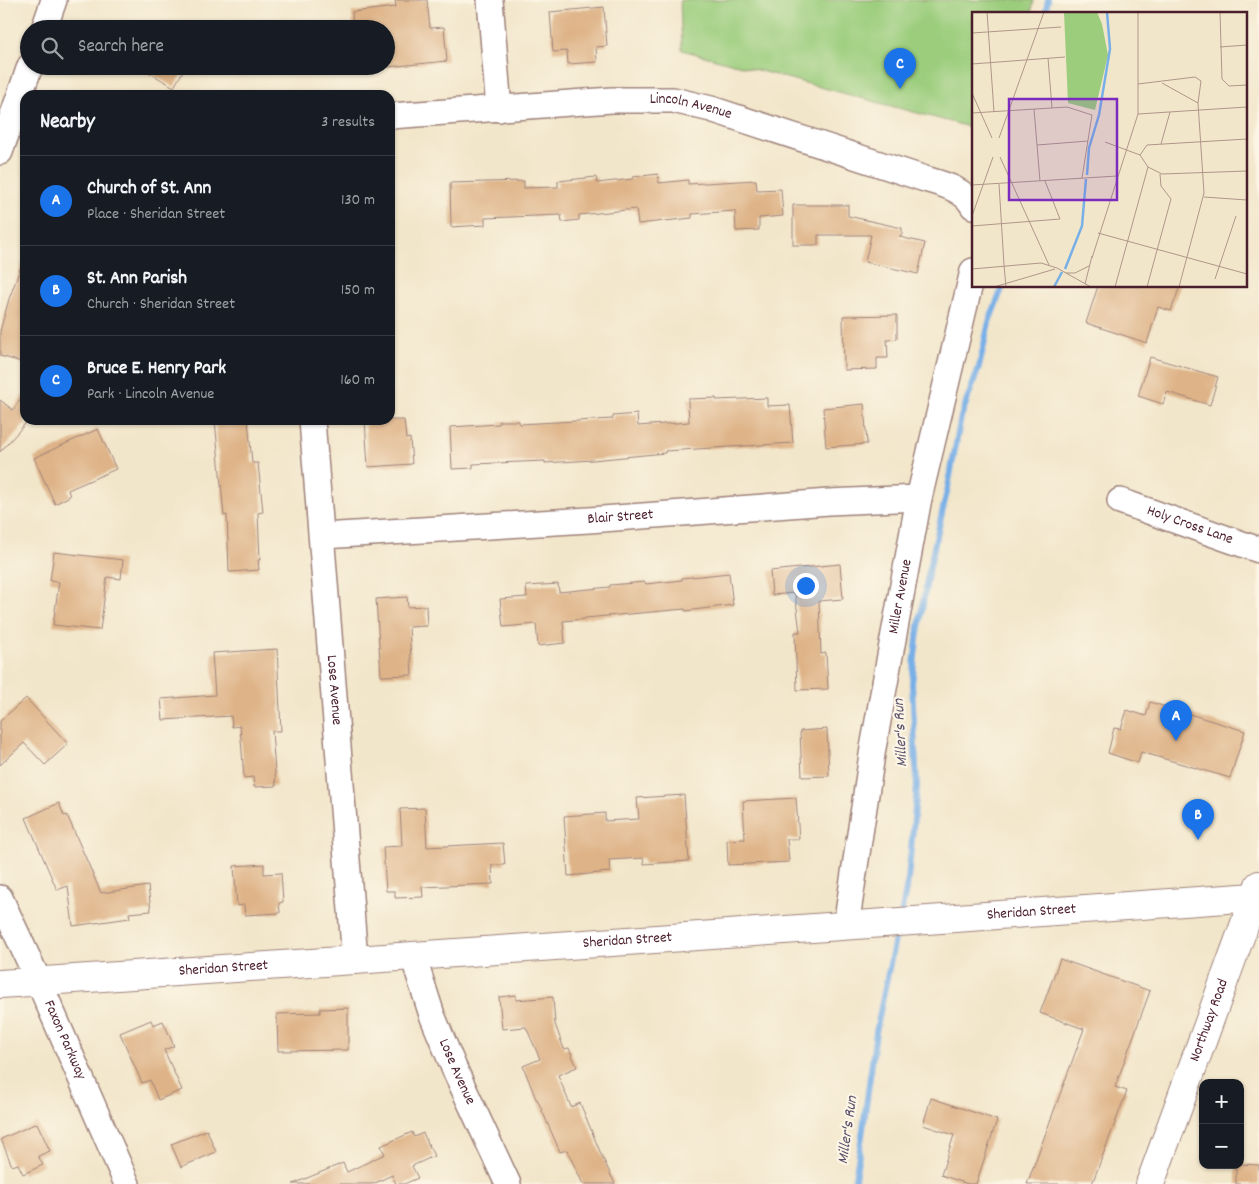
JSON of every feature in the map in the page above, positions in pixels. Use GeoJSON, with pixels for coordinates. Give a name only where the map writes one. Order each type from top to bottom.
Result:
{"type":"FeatureCollection","features":[{"type":"Feature","properties":{"kind":"street"},"geometry":{"type":"LineString","coordinates":[[47,20],[54,0]]}},
{"type":"Feature","properties":{"kind":"street"},"geometry":{"type":"LineString","coordinates":[[490,0],[499,109]]}},
{"type":"Feature","properties":{"kind":"street"},"geometry":{"type":"LineString","coordinates":[[23,90],[27,75]]}},
{"type":"Feature","properties":{"kind":"street"},"geometry":{"type":"LineString","coordinates":[[7,144],[20,100]]}},
{"type":"Feature","properties":{"kind":"street","name":"Lincoln Avenue"},"geometry":{"type":"LineString","coordinates":[[395,116],[612,100],[673,100],[711,109],[945,185],[962,193],[972,204]]}},
{"type":"Feature","properties":{"kind":"street","name":"Miller Avenue"},"geometry":{"type":"LineString","coordinates":[[846,926],[873,748],[919,498],[972,275]]}},
{"type":"Feature","properties":{"kind":"street","name":"Lose Avenue"},"geometry":{"type":"LineString","coordinates":[[312,425],[355,960]]}},
{"type":"Feature","properties":{"kind":"street","name":"Blair Street"},"geometry":{"type":"LineString","coordinates":[[322,536],[589,520],[829,502],[919,498]]}},
{"type":"Feature","properties":{"kind":"street","name":"Holy Cross Lane"},"geometry":{"type":"LineString","coordinates":[[1120,501],[1259,550]]}},
{"type":"Feature","properties":{"kind":"street","name":"Sheridan Street"},"geometry":{"type":"LineString","coordinates":[[0,984],[846,926],[1257,891]]}},
{"type":"Feature","properties":{"kind":"street","name":"Northway Road"},"geometry":{"type":"LineString","coordinates":[[1150,1184],[1257,891]]}},
{"type":"Feature","properties":{"kind":"street","name":"Faxon Parkway"},"geometry":{"type":"LineString","coordinates":[[0,898],[39,982],[127,1184]]}},
{"type":"Feature","properties":{"kind":"street","name":"Lose Avenue"},"geometry":{"type":"LineString","coordinates":[[413,956],[432,1015],[454,1068],[508,1184]]}},
{"type":"Feature","properties":{"kind":"green space"},"geometry":{"type":"Polygon","coordinates":[[[680,0],[1034,0],[1031,12],[972,12],[972,128],[682,50],[680,0]]]}},
{"type":"Feature","properties":{"kind":"building"},"geometry":{"type":"Polygon","coordinates":[[[395,0],[427,0],[430,28],[444,27],[447,61],[395,66],[395,20],[352,20],[352,12],[396,7],[395,0]]]}},
{"type":"Feature","properties":{"kind":"building"},"geometry":{"type":"Polygon","coordinates":[[[604,7],[607,46],[596,47],[597,62],[568,64],[567,51],[553,52],[550,12],[604,7]]]}},
{"type":"Feature","properties":{"kind":"building"},"geometry":{"type":"Polygon","coordinates":[[[153,75],[181,75],[174,87],[153,75]]]}},
{"type":"Feature","properties":{"kind":"building"},"geometry":{"type":"Polygon","coordinates":[[[658,174],[659,183],[688,180],[688,184],[756,180],[757,190],[781,189],[783,216],[759,218],[759,230],[736,231],[735,211],[692,214],[692,218],[638,224],[636,209],[579,215],[579,220],[562,222],[561,215],[485,218],[485,225],[451,227],[450,183],[524,181],[524,188],[558,187],[558,181],[596,177],[597,183],[658,174]]]}},
{"type":"Feature","properties":{"kind":"building"},"geometry":{"type":"Polygon","coordinates":[[[793,205],[848,205],[848,216],[902,228],[902,235],[900,237],[925,243],[918,274],[865,262],[871,235],[818,235],[818,245],[793,245],[793,205]]]}},
{"type":"Feature","properties":{"kind":"building"},"geometry":{"type":"Polygon","coordinates":[[[20,269],[20,362],[0,356],[0,331],[20,269]]]}},
{"type":"Feature","properties":{"kind":"building"},"geometry":{"type":"Polygon","coordinates":[[[1097,288],[1179,288],[1171,311],[1158,307],[1147,343],[1086,323],[1097,288]]]}},
{"type":"Feature","properties":{"kind":"building"},"geometry":{"type":"Polygon","coordinates":[[[897,315],[897,339],[887,340],[888,358],[877,358],[877,369],[844,370],[843,316],[897,315]]]}},
{"type":"Feature","properties":{"kind":"building"},"geometry":{"type":"Polygon","coordinates":[[[1150,357],[1218,377],[1210,405],[1167,392],[1163,404],[1138,396],[1150,357]]]}},
{"type":"Feature","properties":{"kind":"building"},"geometry":{"type":"Polygon","coordinates":[[[716,398],[716,400],[767,398],[767,406],[790,405],[793,443],[665,451],[665,453],[593,460],[473,464],[473,468],[452,469],[450,427],[499,424],[499,421],[519,421],[519,424],[613,419],[613,416],[637,414],[638,426],[689,422],[688,399],[716,398]]]}},
{"type":"Feature","properties":{"kind":"building"},"geometry":{"type":"Polygon","coordinates":[[[0,400],[13,410],[20,400],[20,425],[24,425],[0,452],[0,400]]]}},
{"type":"Feature","properties":{"kind":"building"},"geometry":{"type":"Polygon","coordinates":[[[864,404],[867,444],[826,447],[823,408],[864,404]]]}},
{"type":"Feature","properties":{"kind":"building"},"geometry":{"type":"Polygon","coordinates":[[[395,420],[404,420],[406,439],[410,438],[412,464],[368,467],[365,425],[395,425],[395,420]]]}},
{"type":"Feature","properties":{"kind":"building"},"geometry":{"type":"Polygon","coordinates":[[[215,425],[248,425],[252,463],[258,463],[263,512],[258,513],[259,570],[229,572],[227,515],[224,516],[215,425]]]}},
{"type":"Feature","properties":{"kind":"building"},"geometry":{"type":"Polygon","coordinates":[[[98,429],[116,469],[68,490],[70,496],[55,504],[34,458],[98,429]]]}},
{"type":"Feature","properties":{"kind":"building"},"geometry":{"type":"Polygon","coordinates":[[[54,552],[123,560],[121,579],[107,577],[100,630],[53,625],[59,582],[50,581],[54,552]]]}},
{"type":"Feature","properties":{"kind":"building"},"geometry":{"type":"Polygon","coordinates":[[[840,564],[843,599],[819,601],[821,654],[826,653],[828,689],[797,690],[795,632],[800,632],[795,593],[772,595],[770,571],[840,564]]]}},
{"type":"Feature","properties":{"kind":"building"},"geometry":{"type":"Polygon","coordinates":[[[729,573],[733,605],[563,621],[565,643],[538,646],[536,624],[503,627],[500,599],[527,597],[526,586],[558,584],[559,592],[610,587],[610,585],[682,580],[682,578],[729,573]]]}},
{"type":"Feature","properties":{"kind":"building"},"geometry":{"type":"Polygon","coordinates":[[[407,597],[408,607],[426,606],[427,626],[409,627],[412,675],[381,676],[376,599],[407,597]]]}},
{"type":"Feature","properties":{"kind":"building"},"geometry":{"type":"Polygon","coordinates":[[[277,649],[281,731],[272,731],[276,786],[254,787],[253,777],[244,778],[240,726],[232,727],[231,716],[163,720],[161,699],[215,695],[212,653],[277,649]]]}},
{"type":"Feature","properties":{"kind":"building"},"geometry":{"type":"Polygon","coordinates":[[[26,698],[68,744],[45,765],[24,743],[0,765],[0,721],[26,698]]]}},
{"type":"Feature","properties":{"kind":"building"},"geometry":{"type":"Polygon","coordinates":[[[1150,702],[1245,731],[1230,778],[1141,752],[1138,763],[1108,753],[1114,728],[1121,729],[1127,710],[1146,716],[1150,702]]]}},
{"type":"Feature","properties":{"kind":"building"},"geometry":{"type":"Polygon","coordinates":[[[827,729],[829,776],[802,777],[800,731],[827,729]]]}},
{"type":"Feature","properties":{"kind":"building"},"geometry":{"type":"Polygon","coordinates":[[[684,795],[689,861],[644,864],[643,858],[609,860],[610,872],[568,876],[564,816],[605,813],[605,821],[639,819],[637,798],[684,795]]]}},
{"type":"Feature","properties":{"kind":"building"},"geometry":{"type":"Polygon","coordinates":[[[796,798],[799,839],[787,839],[789,862],[728,865],[727,840],[745,839],[743,801],[796,798]]]}},
{"type":"Feature","properties":{"kind":"building"},"geometry":{"type":"Polygon","coordinates":[[[59,803],[64,816],[67,815],[101,893],[148,886],[151,911],[129,913],[130,918],[73,926],[68,886],[57,890],[26,818],[59,803]]]}},
{"type":"Feature","properties":{"kind":"building"},"geometry":{"type":"Polygon","coordinates":[[[425,808],[427,847],[503,843],[505,865],[492,865],[493,884],[422,887],[423,897],[395,898],[395,891],[386,891],[383,847],[402,846],[400,809],[425,808]]]}},
{"type":"Feature","properties":{"kind":"building"},"geometry":{"type":"Polygon","coordinates":[[[264,864],[264,874],[281,873],[283,902],[279,903],[280,913],[245,915],[244,905],[237,906],[234,866],[264,864]]]}},
{"type":"Feature","properties":{"kind":"building"},"geometry":{"type":"Polygon","coordinates":[[[1060,959],[1150,991],[1115,1087],[1127,1091],[1092,1184],[1027,1184],[1084,1029],[1040,1013],[1060,959]]]}},
{"type":"Feature","properties":{"kind":"building"},"geometry":{"type":"Polygon","coordinates":[[[516,995],[516,1000],[553,997],[555,1024],[564,1049],[569,1048],[577,1067],[558,1075],[571,1107],[580,1103],[615,1184],[583,1184],[567,1150],[560,1152],[523,1066],[540,1059],[526,1027],[502,1029],[499,997],[516,995]]]}},
{"type":"Feature","properties":{"kind":"building"},"geometry":{"type":"Polygon","coordinates":[[[348,1008],[348,1050],[278,1051],[277,1014],[320,1013],[320,1009],[348,1008]]]}},
{"type":"Feature","properties":{"kind":"building"},"geometry":{"type":"Polygon","coordinates":[[[151,1020],[153,1025],[163,1021],[174,1046],[164,1050],[182,1090],[158,1100],[150,1080],[142,1083],[120,1033],[151,1020]]]}},
{"type":"Feature","properties":{"kind":"building"},"geometry":{"type":"Polygon","coordinates":[[[931,1098],[997,1120],[976,1184],[968,1184],[941,1175],[954,1135],[923,1125],[931,1098]]]}},
{"type":"Feature","properties":{"kind":"building"},"geometry":{"type":"Polygon","coordinates":[[[37,1123],[50,1151],[38,1156],[43,1165],[23,1174],[18,1164],[12,1166],[1,1139],[37,1123]]]}},
{"type":"Feature","properties":{"kind":"building"},"geometry":{"type":"Polygon","coordinates":[[[207,1130],[216,1152],[181,1167],[171,1144],[207,1130]]]}},
{"type":"Feature","properties":{"kind":"building"},"geometry":{"type":"Polygon","coordinates":[[[412,1132],[414,1137],[423,1133],[434,1156],[412,1166],[418,1178],[404,1184],[396,1184],[392,1175],[373,1184],[293,1184],[343,1163],[347,1172],[385,1154],[381,1146],[412,1132]]]}},
{"type":"Feature","properties":{"kind":"building"},"geometry":{"type":"Polygon","coordinates":[[[1244,1164],[1259,1165],[1259,1184],[1236,1184],[1236,1169],[1244,1169],[1244,1164]]]}},
{"type":"Feature","properties":{"kind":"waterway","name":"Miller's Run"},"geometry":{"type":"LineString","coordinates":[[1045,12],[1048,0]]}},
{"type":"Feature","properties":{"kind":"waterway","name":"Miller's Run"},"geometry":{"type":"LineString","coordinates":[[901,915],[908,879],[917,787],[912,683],[917,639],[928,574],[948,487],[961,417],[979,367],[989,322],[1002,288]]}},
{"type":"Feature","properties":{"kind":"waterway","name":"Miller's Run"},"geometry":{"type":"LineString","coordinates":[[854,1184],[876,1032],[897,929]]}},
{"type":"Feature","properties":{"kind":"place","name":"Bruce E. Henry Park"},"geometry":{"type":"Point","coordinates":[900,89]}},
{"type":"Feature","properties":{"kind":"place","name":"Church of St. Ann"},"geometry":{"type":"Point","coordinates":[1176,741]}},
{"type":"Feature","properties":{"kind":"place","name":"St. Ann Parish"},"geometry":{"type":"Point","coordinates":[1198,840]}}]}
